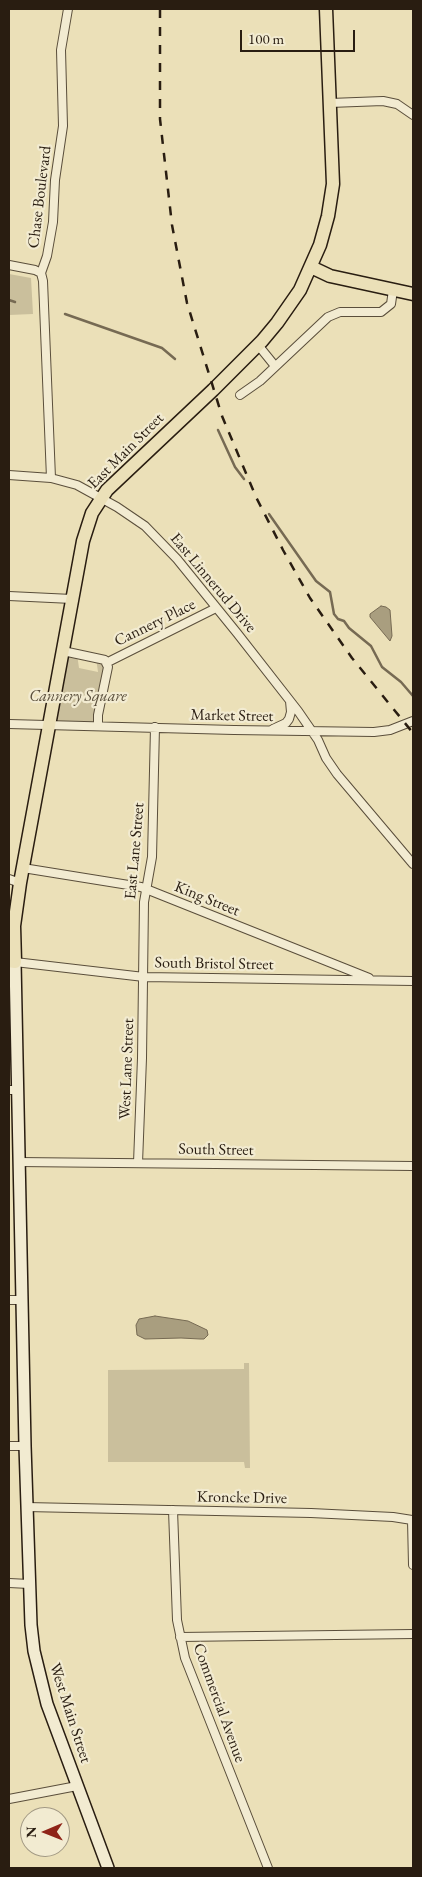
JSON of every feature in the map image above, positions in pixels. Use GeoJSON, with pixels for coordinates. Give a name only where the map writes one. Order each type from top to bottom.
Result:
{"type":"FeatureCollection","features":[{"type":"Feature","properties":{"kind":"main road","name":"East Main Street"},"geometry":{"type":"LineString","coordinates":[[12,962],[14,881],[22,868],[49,726],[67,652],[72,599],[83,541],[92,513],[100,499],[124,473],[258,345],[284,314],[312,267],[328,216],[334,184],[326,9]]}},
{"type":"Feature","properties":{"kind":"main road"},"geometry":{"type":"LineString","coordinates":[[312,267],[330,276],[413,294]]}},
{"type":"Feature","properties":{"kind":"main road","name":"West Main Street"},"geometry":{"type":"LineString","coordinates":[[12,962],[13,1090],[18,1162],[26,1507],[34,1651],[47,1704],[108,1868]]}},
{"type":"Feature","properties":{"kind":"street","name":"Chase Boulevard"},"geometry":{"type":"LineString","coordinates":[[52,478],[43,281],[41,273],[47,256],[54,222],[55,180],[63,126],[60,50],[68,9]]}},
{"type":"Feature","properties":{"kind":"street"},"geometry":{"type":"LineString","coordinates":[[330,103],[383,101],[397,104],[413,115]]}},
{"type":"Feature","properties":{"kind":"street"},"geometry":{"type":"LineString","coordinates":[[9,265],[41,273]]}},
{"type":"Feature","properties":{"kind":"street"},"geometry":{"type":"LineString","coordinates":[[240,394],[260,381],[331,315],[340,312],[381,312],[391,304],[393,290]]}},
{"type":"Feature","properties":{"kind":"street"},"geometry":{"type":"LineString","coordinates":[[258,345],[275,366]]}},
{"type":"Feature","properties":{"kind":"street","name":"East Linnerud Drive"},"geometry":{"type":"LineString","coordinates":[[9,475],[52,478],[77,484],[145,526],[177,559],[237,633],[312,731],[337,774],[413,864]]}},
{"type":"Feature","properties":{"kind":"street"},"geometry":{"type":"LineString","coordinates":[[9,596],[72,599]]}},
{"type":"Feature","properties":{"kind":"street","name":"Cannery Place"},"geometry":{"type":"LineString","coordinates":[[104,661],[216,608]]}},
{"type":"Feature","properties":{"kind":"street"},"geometry":{"type":"LineString","coordinates":[[67,652],[104,661],[108,666],[98,715],[98,726]]}},
{"type":"Feature","properties":{"kind":"street"},"geometry":{"type":"LineString","coordinates":[[268,731],[286,723],[291,712],[290,701]]}},
{"type":"Feature","properties":{"kind":"street","name":"Market Street"},"geometry":{"type":"LineString","coordinates":[[9,724],[381,732],[399,728],[413,721]]}},
{"type":"Feature","properties":{"kind":"street","name":"East Lane Street"},"geometry":{"type":"LineString","coordinates":[[144,977],[146,890],[152,857],[155,727]]}},
{"type":"Feature","properties":{"kind":"street","name":"King Street"},"geometry":{"type":"LineString","coordinates":[[22,868],[146,890],[374,980]]}},
{"type":"Feature","properties":{"kind":"street","name":"South Bristol Street"},"geometry":{"type":"LineString","coordinates":[[12,962],[144,977],[413,981]]}},
{"type":"Feature","properties":{"kind":"street","name":"West Lane Street"},"geometry":{"type":"LineString","coordinates":[[138,1163],[144,977]]}},
{"type":"Feature","properties":{"kind":"street","name":"South Street"},"geometry":{"type":"LineString","coordinates":[[18,1162],[413,1166]]}},
{"type":"Feature","properties":{"kind":"street"},"geometry":{"type":"LineString","coordinates":[[9,1300],[22,1300]]}},
{"type":"Feature","properties":{"kind":"street"},"geometry":{"type":"LineString","coordinates":[[9,1446],[25,1446]]}},
{"type":"Feature","properties":{"kind":"street","name":"Kroncke Drive"},"geometry":{"type":"LineString","coordinates":[[26,1507],[354,1515],[412,1520],[413,1565]]}},
{"type":"Feature","properties":{"kind":"street","name":"Commercial Avenue"},"geometry":{"type":"LineString","coordinates":[[173,1510],[177,1620],[190,1674],[268,1868]]}},
{"type":"Feature","properties":{"kind":"street"},"geometry":{"type":"LineString","coordinates":[[9,1583],[29,1584]]}},
{"type":"Feature","properties":{"kind":"street"},"geometry":{"type":"LineString","coordinates":[[180,1636],[413,1634]]}},
{"type":"Feature","properties":{"kind":"street"},"geometry":{"type":"LineString","coordinates":[[9,1799],[77,1786]]}},
{"type":"Feature","properties":{"kind":"green space"},"geometry":{"type":"Polygon","coordinates":[[[9,274],[31,278],[33,314],[9,315],[9,274]]]}},
{"type":"Feature","properties":{"kind":"green space","name":"Cannery Square"},"geometry":{"type":"Polygon","coordinates":[[[63,651],[77,654],[79,668],[98,672],[96,658],[108,667],[98,726],[49,726],[63,651]]]}},
{"type":"Feature","properties":{"kind":"green space"},"geometry":{"type":"Polygon","coordinates":[[[244,1363],[249,1363],[250,1468],[245,1468],[244,1462],[108,1462],[108,1370],[244,1369],[244,1363]]]}},
{"type":"Feature","properties":{"kind":"shaded area"},"geometry":{"type":"Polygon","coordinates":[[[381,606],[390,610],[392,636],[390,641],[370,617],[370,614],[381,606]]]}},
{"type":"Feature","properties":{"kind":"shaded area"},"geometry":{"type":"Polygon","coordinates":[[[155,1316],[188,1321],[207,1330],[208,1335],[204,1339],[145,1339],[137,1335],[136,1325],[139,1319],[155,1316]]]}},
{"type":"Feature","properties":{"kind":"waterway"},"geometry":{"type":"LineString","coordinates":[[9,300],[15,302]]}},
{"type":"Feature","properties":{"kind":"waterway"},"geometry":{"type":"LineString","coordinates":[[65,314],[162,348],[175,359]]}},
{"type":"Feature","properties":{"kind":"waterway"},"geometry":{"type":"LineString","coordinates":[[218,430],[235,467],[244,479]]}},
{"type":"Feature","properties":{"kind":"waterway"},"geometry":{"type":"LineString","coordinates":[[269,514],[316,581],[330,592],[334,614],[371,646],[382,667],[401,682],[413,696]]}},
{"type":"Feature","properties":{"kind":"railway"},"geometry":{"type":"LineString","coordinates":[[160,9],[160,119],[172,225],[187,303],[222,416],[256,497],[310,598],[352,658],[413,733]]}}]}
